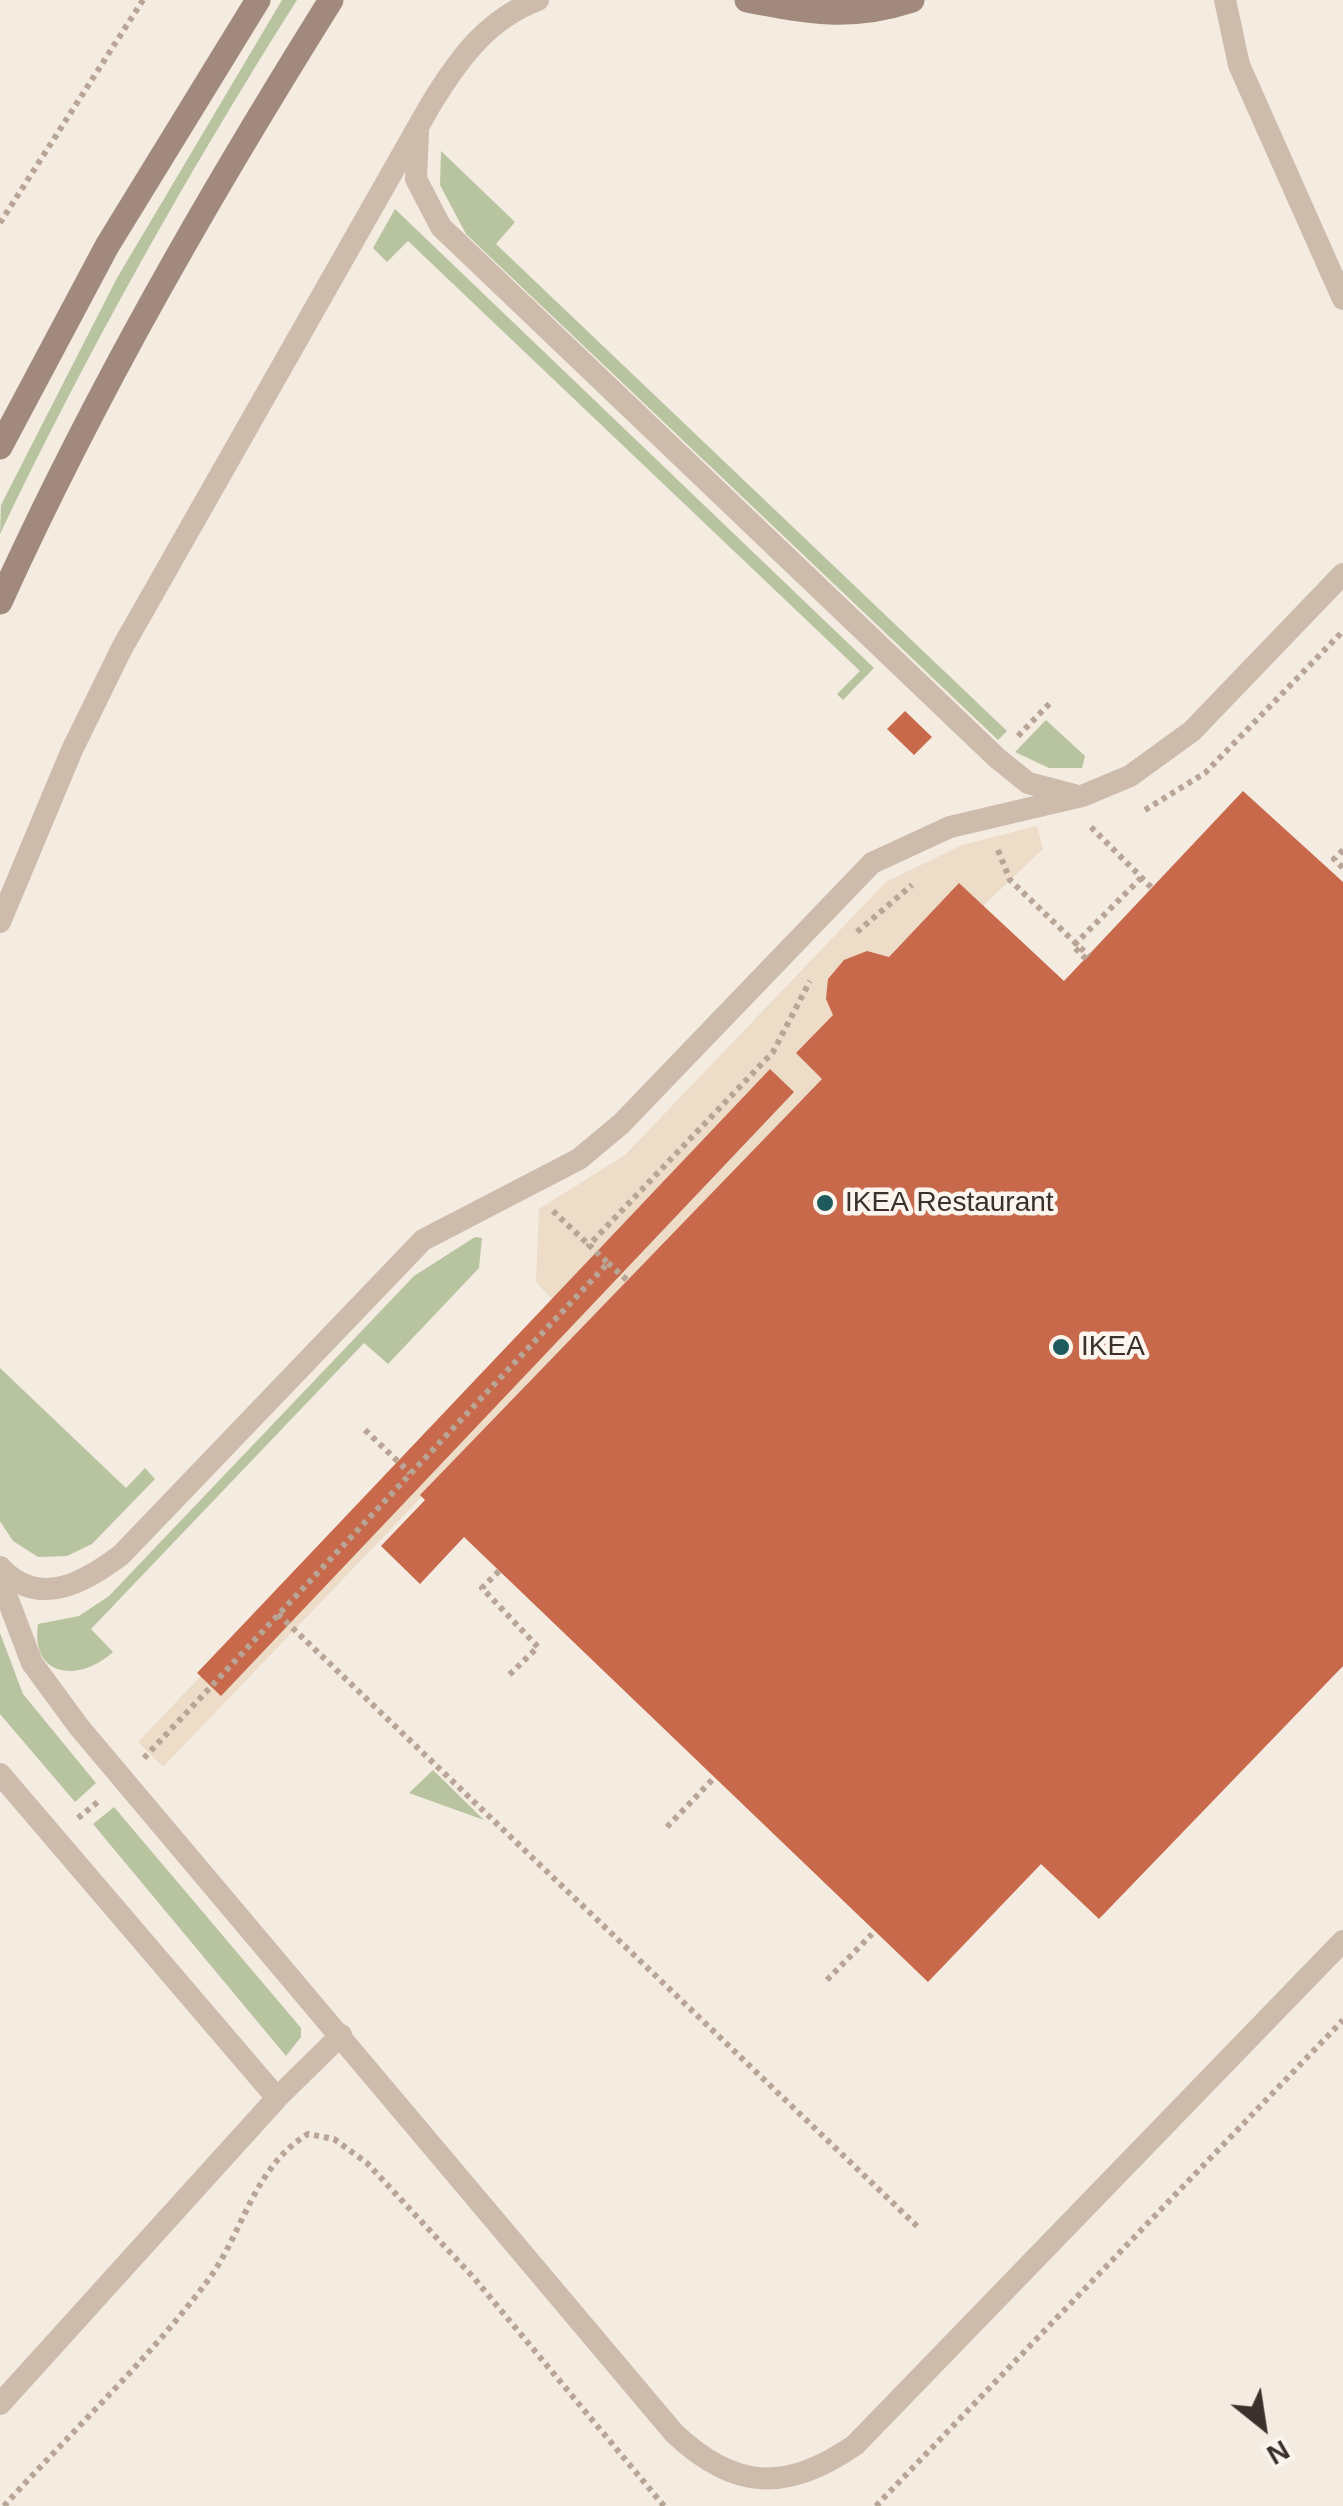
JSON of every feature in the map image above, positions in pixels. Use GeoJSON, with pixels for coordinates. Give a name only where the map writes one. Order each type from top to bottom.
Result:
{"type":"FeatureCollection","features":[{"type":"Feature","properties":{"kind":"main road"},"geometry":{"type":"LineString","coordinates":[[0,447],[107,246],[258,0]]}},
{"type":"Feature","properties":{"kind":"main road"},"geometry":{"type":"LineString","coordinates":[[0,602],[55,482],[166,271],[331,0]]}},
{"type":"Feature","properties":{"kind":"main road"},"geometry":{"type":"LineString","coordinates":[[747,0],[816,14],[866,14],[912,0]]}},
{"type":"Feature","properties":{"kind":"lane"},"geometry":{"type":"LineString","coordinates":[[0,922],[72,750],[122,648],[419,125],[458,59],[490,26],[538,0]]}},
{"type":"Feature","properties":{"kind":"lane"},"geometry":{"type":"LineString","coordinates":[[1225,0],[1239,65],[1343,299]]}},
{"type":"Feature","properties":{"kind":"lane"},"geometry":{"type":"LineString","coordinates":[[419,125],[416,178],[441,227],[997,758],[1028,784],[1057,794],[1082,796]]}},
{"type":"Feature","properties":{"kind":"lane"},"geometry":{"type":"LineString","coordinates":[[0,1567],[14,1582],[36,1590],[64,1589],[92,1578],[122,1555],[423,1240],[578,1159],[622,1124],[872,863],[950,827],[1082,796],[1130,776],[1192,731],[1343,574]]}},
{"type":"Feature","properties":{"kind":"lane"},"geometry":{"type":"LineString","coordinates":[[0,1578],[22,1643],[38,1673],[124,1779],[674,2434],[700,2458],[729,2473],[764,2480],[793,2478],[826,2465],[855,2445],[1343,1941]]}},
{"type":"Feature","properties":{"kind":"lane"},"geometry":{"type":"LineString","coordinates":[[0,1774],[277,2098]]}},
{"type":"Feature","properties":{"kind":"lane"},"geometry":{"type":"LineString","coordinates":[[0,2404],[277,2098],[341,2035]]}},
{"type":"Feature","properties":{"kind":"path"},"geometry":{"type":"LineString","coordinates":[[0,224],[144,0]]}},
{"type":"Feature","properties":{"kind":"path"},"geometry":{"type":"LineString","coordinates":[[1137,812],[1153,808],[1205,772],[1343,631]]}},
{"type":"Feature","properties":{"kind":"path"},"geometry":{"type":"LineString","coordinates":[[992,819],[998,851],[1010,880],[1087,957],[1073,946],[1141,878]]}},
{"type":"Feature","properties":{"kind":"path"},"geometry":{"type":"LineString","coordinates":[[1074,831],[1106,822]]}},
{"type":"Feature","properties":{"kind":"path"},"geometry":{"type":"LineString","coordinates":[[1091,827],[1152,888]]}},
{"type":"Feature","properties":{"kind":"path"},"geometry":{"type":"LineString","coordinates":[[982,854],[1012,847]]}},
{"type":"Feature","properties":{"kind":"path"},"geometry":{"type":"LineString","coordinates":[[1343,850],[1334,859],[1343,868]]}},
{"type":"Feature","properties":{"kind":"path"},"geometry":{"type":"LineString","coordinates":[[850,938],[920,878]]}},
{"type":"Feature","properties":{"kind":"path"},"geometry":{"type":"LineString","coordinates":[[589,1245],[773,1052],[821,968]]}},
{"type":"Feature","properties":{"kind":"path"},"geometry":{"type":"LineString","coordinates":[[528,1186],[627,1280]]}},
{"type":"Feature","properties":{"kind":"path"},"geometry":{"type":"LineString","coordinates":[[54,1838],[124,1779],[608,1263]]}},
{"type":"Feature","properties":{"kind":"path"},"geometry":{"type":"LineString","coordinates":[[365,1430],[410,1474]]}},
{"type":"Feature","properties":{"kind":"path"},"geometry":{"type":"LineString","coordinates":[[499,1570],[482,1588],[538,1647],[509,1675]]}},
{"type":"Feature","properties":{"kind":"path"},"geometry":{"type":"LineString","coordinates":[[278,1614],[919,2228]]}},
{"type":"Feature","properties":{"kind":"path"},"geometry":{"type":"LineString","coordinates":[[667,1827],[712,1780]]}},
{"type":"Feature","properties":{"kind":"path"},"geometry":{"type":"LineString","coordinates":[[827,1980],[872,1934]]}},
{"type":"Feature","properties":{"kind":"path"},"geometry":{"type":"LineString","coordinates":[[876,2506],[1343,2020]]}},
{"type":"Feature","properties":{"kind":"path"},"geometry":{"type":"LineString","coordinates":[[4,2506],[204,2286],[233,2245],[258,2182],[284,2149],[308,2134],[334,2138],[368,2163],[474,2278],[664,2506]]}},
{"type":"Feature","properties":{"kind":"green space"},"geometry":{"type":"Polygon","coordinates":[[[282,0],[297,0],[141,262],[0,534],[1,505],[117,278],[282,0]]]}},
{"type":"Feature","properties":{"kind":"green space"},"geometry":{"type":"Polygon","coordinates":[[[441,151],[515,222],[496,244],[1007,731],[998,740],[466,234],[440,185],[441,151]]]}},
{"type":"Feature","properties":{"kind":"green space"},"geometry":{"type":"Polygon","coordinates":[[[395,209],[874,668],[843,700],[837,694],[860,671],[408,241],[387,262],[373,248],[395,209]]]}},
{"type":"Feature","properties":{"kind":"green space"},"geometry":{"type":"Polygon","coordinates":[[[1046,720],[1085,756],[1082,768],[1049,768],[1015,752],[1046,720]]]}},
{"type":"Feature","properties":{"kind":"green space"},"geometry":{"type":"Polygon","coordinates":[[[475,1237],[482,1238],[479,1268],[388,1364],[364,1343],[91,1629],[113,1652],[100,1662],[73,1671],[50,1665],[42,1656],[38,1624],[79,1616],[109,1596],[414,1276],[475,1237]]]}},
{"type":"Feature","properties":{"kind":"green space"},"geometry":{"type":"Polygon","coordinates":[[[0,1368],[126,1488],[145,1468],[155,1479],[92,1544],[67,1556],[38,1557],[13,1541],[0,1521],[0,1368]]]}},
{"type":"Feature","properties":{"kind":"green space"},"geometry":{"type":"Polygon","coordinates":[[[0,1633],[23,1694],[96,1783],[75,1802],[0,1714],[0,1633]]]}},
{"type":"Feature","properties":{"kind":"green space"},"geometry":{"type":"Polygon","coordinates":[[[433,1770],[484,1820],[409,1793],[433,1770]]]}},
{"type":"Feature","properties":{"kind":"green space"},"geometry":{"type":"Polygon","coordinates":[[[114,1807],[301,2028],[301,2037],[286,2056],[93,1824],[114,1807]]]}},
{"type":"Feature","properties":{"kind":"shaded area"},"geometry":{"type":"Polygon","coordinates":[[[1037,826],[1043,849],[983,906],[959,884],[797,1053],[822,1079],[163,1767],[138,1742],[556,1303],[536,1282],[539,1209],[625,1155],[886,882],[962,845],[1037,826]]]}},
{"type":"Feature","properties":{"kind":"building"},"geometry":{"type":"Polygon","coordinates":[[[905,711],[932,737],[914,755],[887,729],[905,711]]]}},
{"type":"Feature","properties":{"kind":"building"},"geometry":{"type":"Polygon","coordinates":[[[1243,791],[1343,882],[1343,1666],[1099,1919],[1041,1864],[928,1982],[464,1537],[420,1584],[381,1546],[425,1500],[420,1495],[822,1079],[796,1053],[833,1015],[826,999],[828,979],[844,960],[867,951],[889,957],[959,883],[1064,981],[1243,791]]]}},
{"type":"Feature","properties":{"kind":"building"},"geometry":{"type":"Polygon","coordinates":[[[770,1069],[794,1092],[221,1696],[197,1673],[770,1069]]]}},
{"type":"Feature","properties":{"kind":"place","name":"IKEA Restaurant"},"geometry":{"type":"Point","coordinates":[825,1203]}},
{"type":"Feature","properties":{"kind":"place","name":"IKEA"},"geometry":{"type":"Point","coordinates":[1061,1347]}}]}
